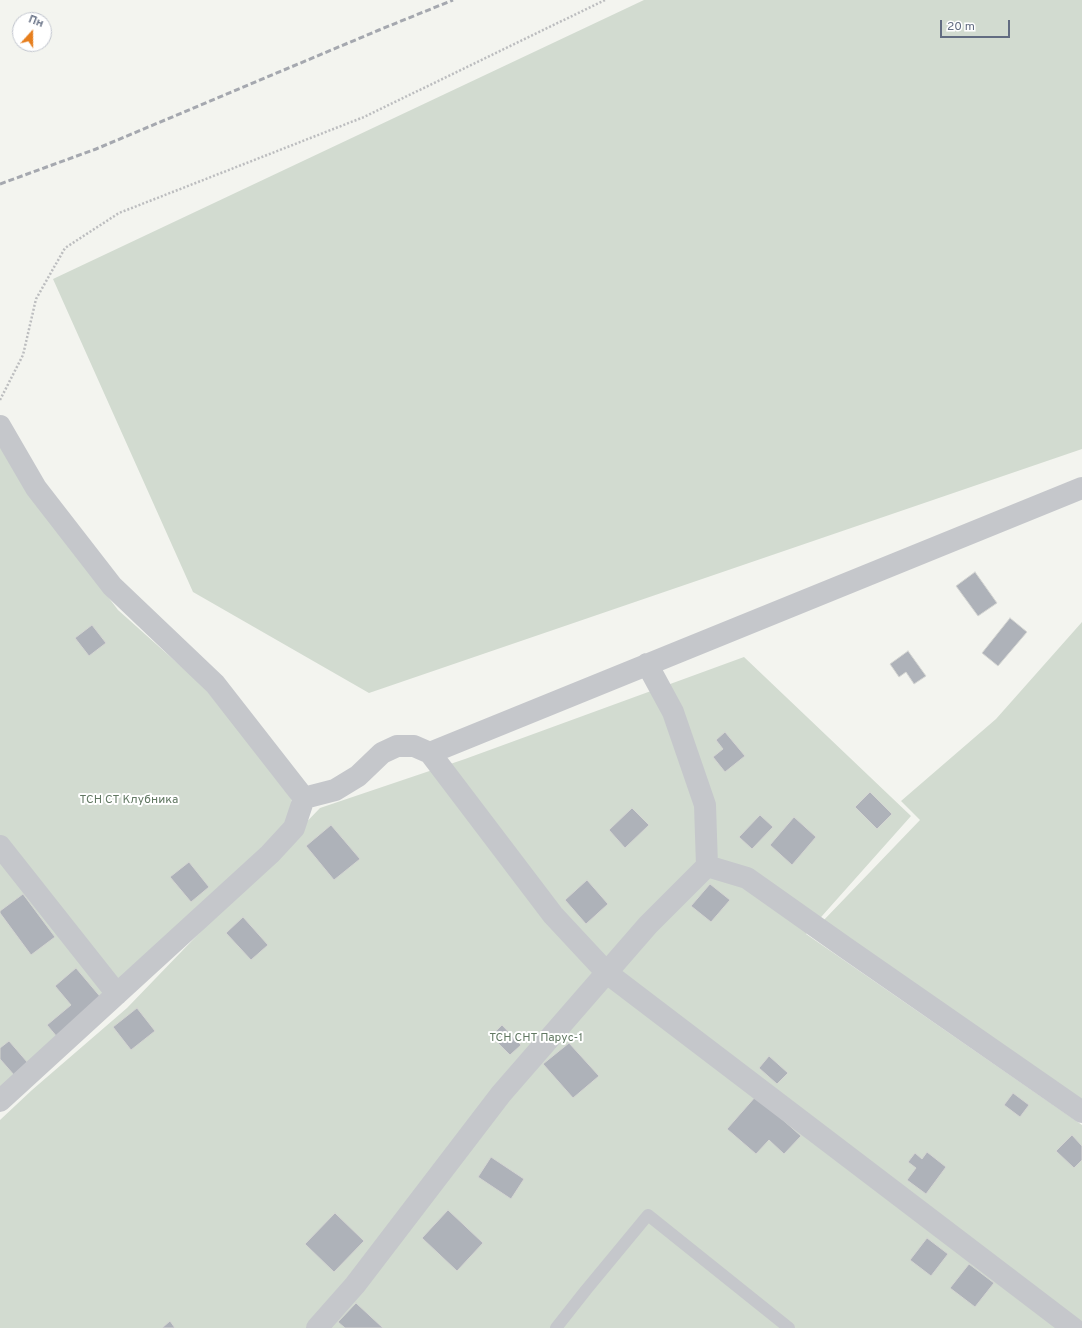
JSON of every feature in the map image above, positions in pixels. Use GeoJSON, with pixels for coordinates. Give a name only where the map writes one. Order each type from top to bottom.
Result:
{"type":"FeatureCollection","features":[{"type":"Feature","properties":{"kind":"street"},"geometry":{"type":"LineString","coordinates":[[0,426],[36,488],[112,586],[215,684],[304,798]]}},
{"type":"Feature","properties":{"kind":"street"},"geometry":{"type":"LineString","coordinates":[[430,753],[1082,488]]}},
{"type":"Feature","properties":{"kind":"street"},"geometry":{"type":"LineString","coordinates":[[317,1328],[355,1285],[501,1094],[648,925],[707,866],[705,805],[673,712],[647,664]]}},
{"type":"Feature","properties":{"kind":"street"},"geometry":{"type":"LineString","coordinates":[[304,798],[335,790],[358,776],[382,753],[397,746],[414,746],[430,753],[553,915],[607,973],[1073,1328]]}},
{"type":"Feature","properties":{"kind":"street"},"geometry":{"type":"LineString","coordinates":[[0,1101],[270,854],[294,828],[304,798]]}},
{"type":"Feature","properties":{"kind":"street"},"geometry":{"type":"LineString","coordinates":[[0,846],[117,994]]}},
{"type":"Feature","properties":{"kind":"street"},"geometry":{"type":"LineString","coordinates":[[707,866],[747,878],[852,953],[1082,1112]]}},
{"type":"Feature","properties":{"kind":"lane"},"geometry":{"type":"LineString","coordinates":[[556,1328],[648,1215],[790,1328]]}},
{"type":"Feature","properties":{"kind":"path"},"geometry":{"type":"LineString","coordinates":[[0,400],[23,355],[36,299],[65,248],[71,244],[119,213],[364,117],[605,0]]}},
{"type":"Feature","properties":{"kind":"green space"},"geometry":{"type":"Polygon","coordinates":[[[644,0],[1082,0],[1082,449],[369,693],[193,592],[53,279],[644,0]]]}},
{"type":"Feature","properties":{"kind":"green space","name":"ТСН СТ Клубника"},"geometry":{"type":"Polygon","coordinates":[[[0,444],[74,552],[118,610],[203,686],[292,797],[289,824],[0,1093],[0,444]]]}},
{"type":"Feature","properties":{"kind":"green space"},"geometry":{"type":"Polygon","coordinates":[[[1082,622],[1082,1105],[822,922],[920,820],[901,801],[996,719],[1082,622]]]}},
{"type":"Feature","properties":{"kind":"green space","name":"ТСН СНТ Парус-1"},"geometry":{"type":"Polygon","coordinates":[[[744,657],[911,816],[806,934],[1082,1125],[1082,1328],[0,1328],[0,1120],[32,1090],[127,1008],[320,808],[465,759],[744,657]]]}},
{"type":"Feature","properties":{"kind":"building"},"geometry":{"type":"Polygon","coordinates":[[[975,572],[997,603],[978,616],[956,586],[975,572]]]}},
{"type":"Feature","properties":{"kind":"building"},"geometry":{"type":"Polygon","coordinates":[[[1010,618],[1027,632],[998,666],[982,653],[1010,618]]]}},
{"type":"Feature","properties":{"kind":"building"},"geometry":{"type":"Polygon","coordinates":[[[92,625],[106,643],[89,656],[75,638],[92,625]]]}},
{"type":"Feature","properties":{"kind":"building"},"geometry":{"type":"Polygon","coordinates":[[[908,651],[926,676],[914,684],[906,672],[899,677],[890,664],[908,651]]]}},
{"type":"Feature","properties":{"kind":"building"},"geometry":{"type":"Polygon","coordinates":[[[725,732],[745,756],[725,772],[713,757],[723,749],[716,740],[725,732]]]}},
{"type":"Feature","properties":{"kind":"building"},"geometry":{"type":"Polygon","coordinates":[[[870,792],[892,814],[877,829],[855,807],[870,792]]]}},
{"type":"Feature","properties":{"kind":"building"},"geometry":{"type":"Polygon","coordinates":[[[632,808],[649,825],[625,848],[609,830],[632,808]]]}},
{"type":"Feature","properties":{"kind":"building"},"geometry":{"type":"Polygon","coordinates":[[[760,815],[773,827],[752,849],[739,837],[760,815]]]}},
{"type":"Feature","properties":{"kind":"building"},"geometry":{"type":"Polygon","coordinates":[[[794,817],[816,837],[792,865],[770,845],[794,817]]]}},
{"type":"Feature","properties":{"kind":"building"},"geometry":{"type":"Polygon","coordinates":[[[331,825],[360,859],[334,880],[306,846],[331,825]]]}},
{"type":"Feature","properties":{"kind":"building"},"geometry":{"type":"Polygon","coordinates":[[[189,862],[209,887],[191,902],[170,877],[189,862]]]}},
{"type":"Feature","properties":{"kind":"building"},"geometry":{"type":"Polygon","coordinates":[[[587,880],[608,904],[586,924],[565,900],[587,880]]]}},
{"type":"Feature","properties":{"kind":"building"},"geometry":{"type":"Polygon","coordinates":[[[710,884],[730,900],[711,922],[691,906],[710,884]]]}},
{"type":"Feature","properties":{"kind":"building"},"geometry":{"type":"Polygon","coordinates":[[[23,894],[55,937],[31,955],[0,913],[0,911],[23,894]]]}},
{"type":"Feature","properties":{"kind":"building"},"geometry":{"type":"Polygon","coordinates":[[[243,917],[268,945],[251,960],[226,933],[243,917]]]}},
{"type":"Feature","properties":{"kind":"building"},"geometry":{"type":"Polygon","coordinates":[[[76,968],[103,1000],[58,1038],[47,1025],[71,1005],[55,986],[76,968]]]}},
{"type":"Feature","properties":{"kind":"building"},"geometry":{"type":"Polygon","coordinates":[[[137,1008],[155,1031],[131,1050],[113,1027],[137,1008]]]}},
{"type":"Feature","properties":{"kind":"building"},"geometry":{"type":"Polygon","coordinates":[[[502,1025],[521,1045],[510,1055],[491,1036],[502,1025]]]}},
{"type":"Feature","properties":{"kind":"building"},"geometry":{"type":"Polygon","coordinates":[[[9,1041],[28,1063],[14,1075],[0,1059],[0,1048],[9,1041]]]}},
{"type":"Feature","properties":{"kind":"building"},"geometry":{"type":"Polygon","coordinates":[[[569,1043],[599,1076],[573,1098],[543,1064],[569,1043]]]}},
{"type":"Feature","properties":{"kind":"building"},"geometry":{"type":"Polygon","coordinates":[[[769,1056],[788,1073],[777,1084],[759,1068],[769,1056]]]}},
{"type":"Feature","properties":{"kind":"building"},"geometry":{"type":"Polygon","coordinates":[[[1013,1093],[1029,1105],[1020,1117],[1004,1105],[1013,1093]]]}},
{"type":"Feature","properties":{"kind":"building"},"geometry":{"type":"Polygon","coordinates":[[[756,1096],[801,1136],[784,1154],[769,1140],[756,1154],[727,1129],[756,1096]]]}},
{"type":"Feature","properties":{"kind":"building"},"geometry":{"type":"Polygon","coordinates":[[[1072,1135],[1082,1146],[1082,1160],[1074,1168],[1056,1151],[1072,1135]]]}},
{"type":"Feature","properties":{"kind":"building"},"geometry":{"type":"Polygon","coordinates":[[[927,1152],[946,1167],[926,1194],[907,1180],[916,1168],[908,1162],[915,1153],[922,1159],[927,1152]]]}},
{"type":"Feature","properties":{"kind":"building"},"geometry":{"type":"Polygon","coordinates":[[[491,1157],[524,1179],[511,1199],[478,1177],[491,1157]]]}},
{"type":"Feature","properties":{"kind":"building"},"geometry":{"type":"Polygon","coordinates":[[[448,1210],[483,1243],[457,1271],[422,1238],[448,1210]]]}},
{"type":"Feature","properties":{"kind":"building"},"geometry":{"type":"Polygon","coordinates":[[[335,1213],[364,1241],[334,1272],[305,1244],[335,1213]]]}},
{"type":"Feature","properties":{"kind":"building"},"geometry":{"type":"Polygon","coordinates":[[[927,1238],[948,1254],[931,1276],[910,1260],[927,1238]]]}},
{"type":"Feature","properties":{"kind":"building"},"geometry":{"type":"Polygon","coordinates":[[[969,1264],[994,1283],[975,1307],[950,1288],[969,1264]]]}},
{"type":"Feature","properties":{"kind":"building"},"geometry":{"type":"Polygon","coordinates":[[[356,1303],[383,1328],[345,1328],[338,1322],[356,1303]]]}},
{"type":"Feature","properties":{"kind":"building"},"geometry":{"type":"Polygon","coordinates":[[[170,1321],[175,1328],[162,1328],[170,1321]]]}},
{"type":"Feature","properties":{"kind":"railway"},"geometry":{"type":"LineString","coordinates":[[0,184],[96,149],[453,0]]}}]}
